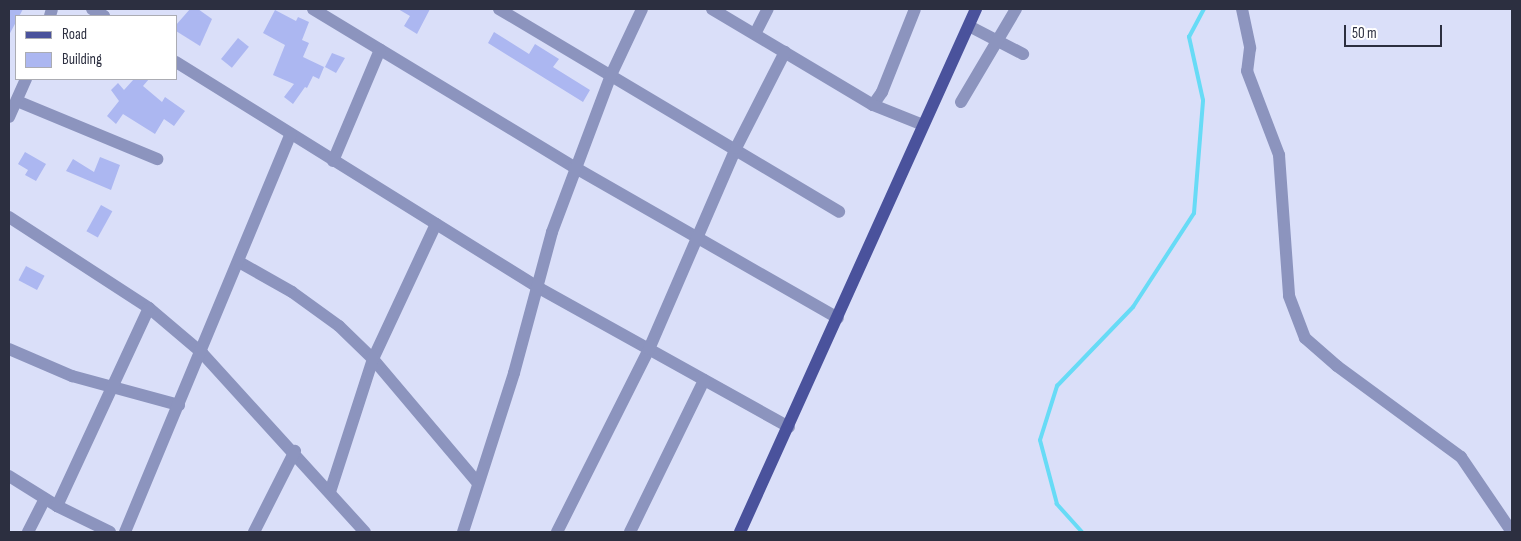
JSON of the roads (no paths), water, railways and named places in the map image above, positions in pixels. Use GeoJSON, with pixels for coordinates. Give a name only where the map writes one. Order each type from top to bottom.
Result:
{"type":"FeatureCollection","features":[{"type":"Feature","properties":{"kind":"main road"},"geometry":{"type":"LineString","coordinates":[[740,532],[976,9]]}},
{"type":"Feature","properties":{"kind":"street"},"geometry":{"type":"LineString","coordinates":[[313,9],[574,167],[838,318]]}},
{"type":"Feature","properties":{"kind":"street"},"geometry":{"type":"LineString","coordinates":[[499,9],[736,148],[839,212]]}},
{"type":"Feature","properties":{"kind":"street"},"geometry":{"type":"LineString","coordinates":[[463,532],[477,482],[539,288],[552,232],[574,167],[611,74],[642,9]]}},
{"type":"Feature","properties":{"kind":"street"},"geometry":{"type":"LineString","coordinates":[[712,9],[873,105],[923,126]]}},
{"type":"Feature","properties":{"kind":"street"},"geometry":{"type":"LineString","coordinates":[[755,34],[768,9]]}},
{"type":"Feature","properties":{"kind":"street"},"geometry":{"type":"LineString","coordinates":[[873,105],[882,92],[915,9]]}},
{"type":"Feature","properties":{"kind":"street"},"geometry":{"type":"LineString","coordinates":[[961,102],[1016,9]]}},
{"type":"Feature","properties":{"kind":"street"},"geometry":{"type":"LineString","coordinates":[[1242,9],[1250,48],[1247,71],[1280,155],[1289,296],[1305,338],[1337,366],[1461,456],[1512,532]]}},
{"type":"Feature","properties":{"kind":"street"},"geometry":{"type":"LineString","coordinates":[[969,26],[1023,54]]}},
{"type":"Feature","properties":{"kind":"street"},"geometry":{"type":"LineString","coordinates":[[333,161],[380,50]]}},
{"type":"Feature","properties":{"kind":"street"},"geometry":{"type":"LineString","coordinates":[[556,532],[649,349],[736,148],[785,52]]}},
{"type":"Feature","properties":{"kind":"street"},"geometry":{"type":"LineString","coordinates":[[178,63],[539,288],[788,427]]}},
{"type":"Feature","properties":{"kind":"street"},"geometry":{"type":"LineString","coordinates":[[9,117],[26,80]]}},
{"type":"Feature","properties":{"kind":"street"},"geometry":{"type":"LineString","coordinates":[[17,101],[157,159]]}},
{"type":"Feature","properties":{"kind":"street"},"geometry":{"type":"LineString","coordinates":[[125,532],[202,353],[291,134]]}},
{"type":"Feature","properties":{"kind":"street"},"geometry":{"type":"LineString","coordinates":[[9,216],[149,308],[202,353],[295,452],[365,532]]}},
{"type":"Feature","properties":{"kind":"street"},"geometry":{"type":"LineString","coordinates":[[330,492],[373,359],[436,224]]}},
{"type":"Feature","properties":{"kind":"street"},"geometry":{"type":"LineString","coordinates":[[239,262],[292,292],[339,326],[373,359],[477,482]]}},
{"type":"Feature","properties":{"kind":"street"},"geometry":{"type":"LineString","coordinates":[[57,506],[149,308]]}},
{"type":"Feature","properties":{"kind":"street"},"geometry":{"type":"LineString","coordinates":[[9,349],[72,376],[179,405]]}},
{"type":"Feature","properties":{"kind":"street"},"geometry":{"type":"LineString","coordinates":[[630,532],[704,380]]}},
{"type":"Feature","properties":{"kind":"street"},"geometry":{"type":"LineString","coordinates":[[254,532],[295,452]]}},
{"type":"Feature","properties":{"kind":"street"},"geometry":{"type":"LineString","coordinates":[[9,476],[57,506],[110,532]]}},
{"type":"Feature","properties":{"kind":"street"},"geometry":{"type":"LineString","coordinates":[[28,532],[45,499]]}},
{"type":"Feature","properties":{"kind":"waterway"},"geometry":{"type":"LineString","coordinates":[[1082,532],[1057,504],[1040,440],[1057,386],[1133,307],[1194,213],[1203,100],[1189,37],[1204,9]]}}]}
